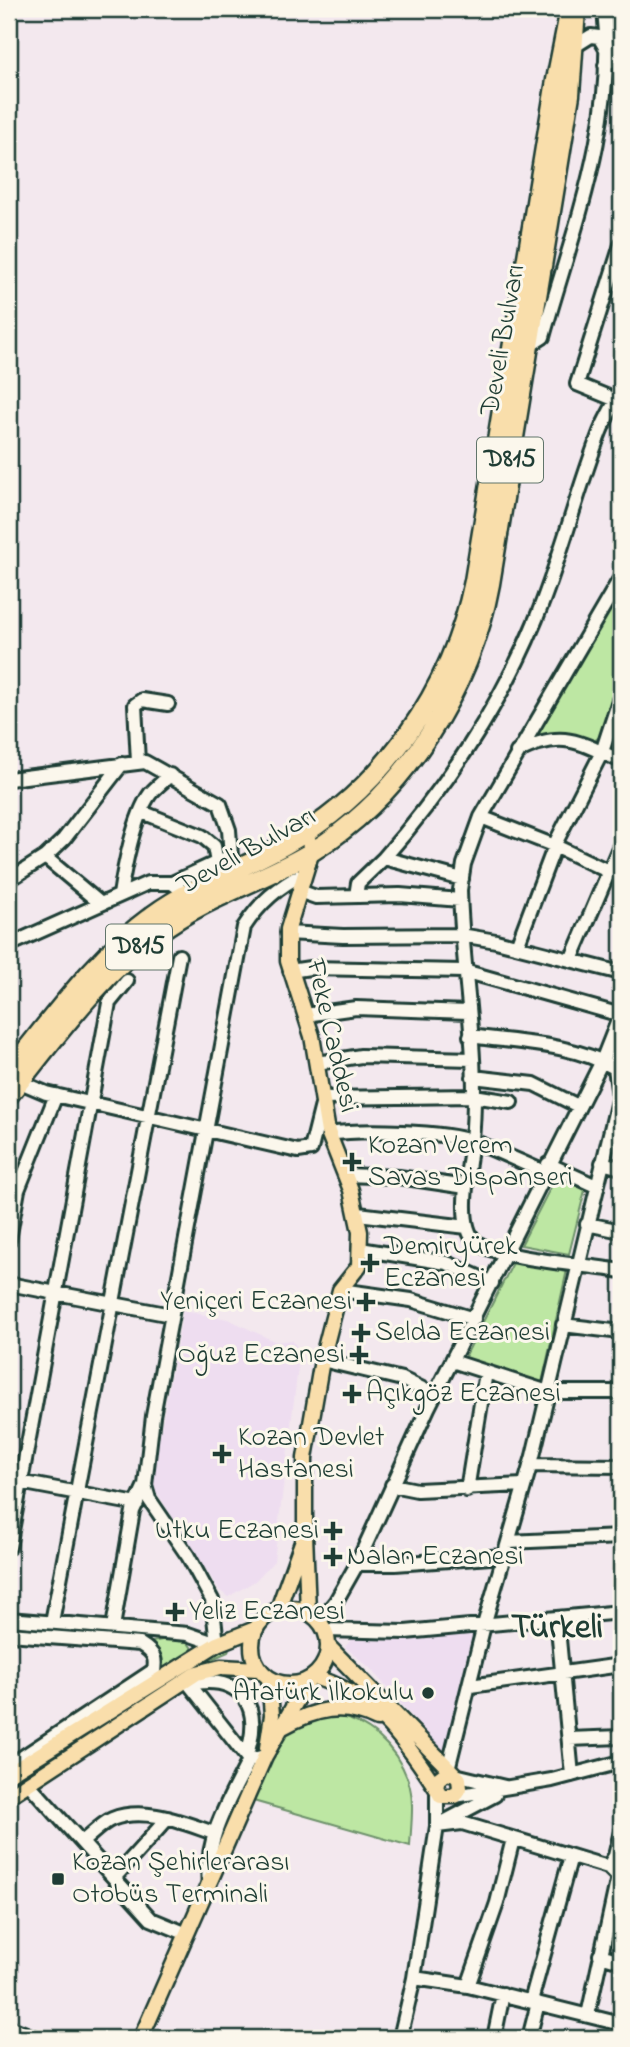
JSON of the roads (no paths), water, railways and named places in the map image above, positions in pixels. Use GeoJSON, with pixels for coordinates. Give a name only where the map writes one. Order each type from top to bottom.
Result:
{"type":"FeatureCollection","features":[{"type":"Feature","properties":{"kind":"highway","name":"Develi Bulvarı"},"geometry":{"type":"LineString","coordinates":[[12,1083],[104,980],[160,930],[312,851],[345,827],[393,781],[434,725],[459,680],[488,596],[575,46],[573,9]]}},
{"type":"Feature","properties":{"kind":"highway","name":"Develi Bulvarı"},"geometry":{"type":"LineString","coordinates":[[12,1083],[111,950],[156,913],[306,833],[355,797],[397,749],[440,680],[466,615],[474,581],[556,80],[573,9]]}},
{"type":"Feature","properties":{"kind":"main road"},"geometry":{"type":"LineString","coordinates":[[306,833],[312,851]]}},
{"type":"Feature","properties":{"kind":"main road","name":"Feke Caddesi"},"geometry":{"type":"LineString","coordinates":[[312,851],[287,933],[290,971],[317,1063],[330,1134],[358,1214],[360,1249],[359,1266],[340,1290],[322,1360],[305,1458],[305,1534],[318,1621]]}},
{"type":"Feature","properties":{"kind":"main road"},"geometry":{"type":"LineString","coordinates":[[278,1609],[305,1534]]}},
{"type":"Feature","properties":{"kind":"main road"},"geometry":{"type":"LineString","coordinates":[[9,1774],[153,1677],[217,1644],[255,1629],[268,1614],[278,1609],[298,1608],[318,1621],[328,1646],[452,1772],[461,1784],[445,1794]]}},
{"type":"Feature","properties":{"kind":"main road"},"geometry":{"type":"LineString","coordinates":[[255,1629],[251,1649],[264,1673],[272,1715],[265,1756]]}},
{"type":"Feature","properties":{"kind":"main road"},"geometry":{"type":"LineString","coordinates":[[141,2038],[265,1756],[311,1678],[324,1663],[328,1646]]}},
{"type":"Feature","properties":{"kind":"main road"},"geometry":{"type":"LineString","coordinates":[[9,1796],[208,1668],[264,1673],[289,1684],[311,1678],[351,1691],[407,1745],[445,1794]]}},
{"type":"Feature","properties":{"kind":"main road"},"geometry":{"type":"LineString","coordinates":[[283,1727],[317,1710],[340,1708],[366,1714],[387,1724]]}},
{"type":"Feature","properties":{"kind":"main road"},"geometry":{"type":"LineString","coordinates":[[445,1794],[441,1775],[452,1772]]}},
{"type":"Feature","properties":{"kind":"street"},"geometry":{"type":"LineString","coordinates":[[529,346],[543,337],[580,218],[594,159],[605,65],[604,9]]}},
{"type":"Feature","properties":{"kind":"street"},"geometry":{"type":"LineString","coordinates":[[605,65],[615,58],[619,41],[619,9]]}},
{"type":"Feature","properties":{"kind":"street"},"geometry":{"type":"LineString","coordinates":[[575,46],[591,36],[599,37],[606,49]]}},
{"type":"Feature","properties":{"kind":"street"},"geometry":{"type":"LineString","coordinates":[[356,896],[358,883],[412,826],[449,774],[510,672],[549,585],[600,432],[619,394],[577,384],[615,282],[621,245]]}},
{"type":"Feature","properties":{"kind":"street"},"geometry":{"type":"LineString","coordinates":[[621,577],[481,817],[464,864],[460,900],[474,1096],[466,1187],[467,1227],[478,1244],[507,1254],[621,1271]]}},
{"type":"Feature","properties":{"kind":"street"},"geometry":{"type":"LineString","coordinates":[[517,946],[555,846],[602,752],[621,694]]}},
{"type":"Feature","properties":{"kind":"street"},"geometry":{"type":"LineString","coordinates":[[138,762],[135,705],[142,700],[167,704]]}},
{"type":"Feature","properties":{"kind":"street"},"geometry":{"type":"LineString","coordinates":[[517,752],[539,741],[569,738],[621,761]]}},
{"type":"Feature","properties":{"kind":"street"},"geometry":{"type":"LineString","coordinates":[[9,779],[145,762],[220,804],[229,830],[231,856],[172,883],[148,883],[9,945]]}},
{"type":"Feature","properties":{"kind":"street"},"geometry":{"type":"LineString","coordinates":[[9,880],[45,857],[64,839],[122,764]]}},
{"type":"Feature","properties":{"kind":"street"},"geometry":{"type":"LineString","coordinates":[[120,895],[123,872],[142,811],[150,795],[170,775]]}},
{"type":"Feature","properties":{"kind":"street"},"geometry":{"type":"LineString","coordinates":[[142,811],[202,836],[214,846],[217,863]]}},
{"type":"Feature","properties":{"kind":"street"},"geometry":{"type":"LineString","coordinates":[[481,817],[555,846],[608,871]]}},
{"type":"Feature","properties":{"kind":"street"},"geometry":{"type":"LineString","coordinates":[[571,960],[621,844]]}},
{"type":"Feature","properties":{"kind":"street"},"geometry":{"type":"LineString","coordinates":[[45,857],[102,904]]}},
{"type":"Feature","properties":{"kind":"street"},"geometry":{"type":"LineString","coordinates":[[384,858],[461,879]]}},
{"type":"Feature","properties":{"kind":"street"},"geometry":{"type":"LineString","coordinates":[[113,1627],[137,1504],[145,1485],[153,1416],[244,927],[257,908],[280,886],[304,873]]}},
{"type":"Feature","properties":{"kind":"street"},"geometry":{"type":"LineString","coordinates":[[172,883],[187,895]]}},
{"type":"Feature","properties":{"kind":"street"},"geometry":{"type":"LineString","coordinates":[[299,891],[316,897],[400,895],[460,900]]}},
{"type":"Feature","properties":{"kind":"street"},"geometry":{"type":"LineString","coordinates":[[287,933],[343,936],[461,935],[517,946],[621,973]]}},
{"type":"Feature","properties":{"kind":"street"},"geometry":{"type":"LineString","coordinates":[[52,1622],[110,1304],[179,956]]}},
{"type":"Feature","properties":{"kind":"street"},"geometry":{"type":"LineString","coordinates":[[290,971],[310,968],[464,971],[621,1014],[602,1060],[435,1395],[356,1564],[336,1601],[318,1621]]}},
{"type":"Feature","properties":{"kind":"street"},"geometry":{"type":"LineString","coordinates":[[9,1548],[15,1481],[56,1293],[109,1003],[127,981]]}},
{"type":"Feature","properties":{"kind":"street"},"geometry":{"type":"LineString","coordinates":[[305,1015],[356,1008],[468,1012]]}},
{"type":"Feature","properties":{"kind":"street"},"geometry":{"type":"LineString","coordinates":[[470,1036],[570,1049],[602,1060],[615,1068],[620,1096],[615,1134],[602,1163],[530,1465],[484,1625],[452,1772],[512,1788]]}},
{"type":"Feature","properties":{"kind":"street"},"geometry":{"type":"LineString","coordinates":[[317,1063],[361,1056],[472,1059]]}},
{"type":"Feature","properties":{"kind":"street"},"geometry":{"type":"LineString","coordinates":[[473,1077],[534,1084],[578,1106]]}},
{"type":"Feature","properties":{"kind":"street"},"geometry":{"type":"LineString","coordinates":[[12,1083],[206,1132],[307,1152],[311,1149],[322,1100],[474,1096],[496,1097],[511,1102]]}},
{"type":"Feature","properties":{"kind":"street"},"geometry":{"type":"LineString","coordinates":[[9,1240],[18,1190],[56,1095]]}},
{"type":"Feature","properties":{"kind":"street"},"geometry":{"type":"LineString","coordinates":[[330,1134],[348,1131],[390,1133],[472,1141],[597,1186]]}},
{"type":"Feature","properties":{"kind":"street"},"geometry":{"type":"LineString","coordinates":[[602,1163],[621,1168]]}},
{"type":"Feature","properties":{"kind":"street"},"geometry":{"type":"LineString","coordinates":[[346,1175],[399,1177],[466,1187]]}},
{"type":"Feature","properties":{"kind":"street"},"geometry":{"type":"LineString","coordinates":[[358,1214],[467,1227]]}},
{"type":"Feature","properties":{"kind":"street"},"geometry":{"type":"LineString","coordinates":[[587,1224],[621,1231]]}},
{"type":"Feature","properties":{"kind":"street"},"geometry":{"type":"LineString","coordinates":[[360,1249],[447,1263],[492,1283]]}},
{"type":"Feature","properties":{"kind":"street"},"geometry":{"type":"LineString","coordinates":[[9,1284],[171,1315]]}},
{"type":"Feature","properties":{"kind":"street"},"geometry":{"type":"LineString","coordinates":[[340,1290],[411,1300],[474,1319]]}},
{"type":"Feature","properties":{"kind":"street"},"geometry":{"type":"LineString","coordinates":[[563,1325],[621,1332]]}},
{"type":"Feature","properties":{"kind":"street"},"geometry":{"type":"LineString","coordinates":[[322,1360],[402,1379],[435,1395]]}},
{"type":"Feature","properties":{"kind":"street"},"geometry":{"type":"LineString","coordinates":[[452,1361],[548,1392],[621,1392]]}},
{"type":"Feature","properties":{"kind":"street"},"geometry":{"type":"LineString","coordinates":[[467,1490],[486,1371]]}},
{"type":"Feature","properties":{"kind":"street"},"geometry":{"type":"LineString","coordinates":[[530,1465],[621,1466]]}},
{"type":"Feature","properties":{"kind":"street"},"geometry":{"type":"LineString","coordinates":[[15,1481],[137,1504]]}},
{"type":"Feature","properties":{"kind":"street"},"geometry":{"type":"LineString","coordinates":[[9,1619],[188,1634],[217,1644],[212,1600],[188,1556],[149,1499],[145,1485]]}},
{"type":"Feature","properties":{"kind":"street"},"geometry":{"type":"LineString","coordinates":[[393,1485],[417,1490],[467,1490],[524,1485]]}},
{"type":"Feature","properties":{"kind":"street"},"geometry":{"type":"LineString","coordinates":[[508,1542],[621,1537]]}},
{"type":"Feature","properties":{"kind":"street"},"geometry":{"type":"LineString","coordinates":[[356,1564],[395,1564],[504,1556]]}},
{"type":"Feature","properties":{"kind":"street"},"geometry":{"type":"LineString","coordinates":[[318,1621],[405,1632],[621,1612]]}},
{"type":"Feature","properties":{"kind":"street"},"geometry":{"type":"LineString","coordinates":[[557,1618],[572,1775]]}},
{"type":"Feature","properties":{"kind":"street"},"geometry":{"type":"LineString","coordinates":[[9,1634],[140,1644],[152,1651],[155,1660],[153,1677],[9,1766]]}},
{"type":"Feature","properties":{"kind":"street"},"geometry":{"type":"LineString","coordinates":[[470,1686],[621,1665]]}},
{"type":"Feature","properties":{"kind":"street"},"geometry":{"type":"LineString","coordinates":[[187,1682],[217,1682],[238,1692],[248,1703],[255,1727],[247,1758],[214,1833],[206,1862],[209,1885]]}},
{"type":"Feature","properties":{"kind":"street"},"geometry":{"type":"LineString","coordinates":[[187,1682],[247,1758]]}},
{"type":"Feature","properties":{"kind":"street"},"geometry":{"type":"LineString","coordinates":[[569,1740],[621,1737]]}},
{"type":"Feature","properties":{"kind":"street"},"geometry":{"type":"LineString","coordinates":[[247,1758],[265,1756]]}},
{"type":"Feature","properties":{"kind":"street"},"geometry":{"type":"LineString","coordinates":[[404,2038],[437,1826],[445,1794],[512,1788],[621,1762]]}},
{"type":"Feature","properties":{"kind":"street"},"geometry":{"type":"LineString","coordinates":[[28,1783],[151,1919],[187,1934]]}},
{"type":"Feature","properties":{"kind":"street"},"geometry":{"type":"LineString","coordinates":[[437,1826],[465,1808],[512,1788]]}},
{"type":"Feature","properties":{"kind":"street"},"geometry":{"type":"LineString","coordinates":[[229,1800],[245,1803]]}},
{"type":"Feature","properties":{"kind":"street"},"geometry":{"type":"LineString","coordinates":[[82,1842],[111,1819],[128,1815],[167,1818],[214,1833]]}},
{"type":"Feature","properties":{"kind":"street"},"geometry":{"type":"LineString","coordinates":[[114,1878],[167,1818]]}},
{"type":"Feature","properties":{"kind":"street"},"geometry":{"type":"LineString","coordinates":[[437,1826],[462,1823],[608,1867],[620,1877],[588,2015]]}},
{"type":"Feature","properties":{"kind":"street"},"geometry":{"type":"LineString","coordinates":[[608,1867],[615,1856],[621,1832]]}},
{"type":"Feature","properties":{"kind":"street"},"geometry":{"type":"LineString","coordinates":[[468,1986],[497,1903],[513,1839]]}},
{"type":"Feature","properties":{"kind":"street"},"geometry":{"type":"LineString","coordinates":[[529,2038],[535,2002],[571,1856]]}},
{"type":"Feature","properties":{"kind":"street"},"geometry":{"type":"LineString","coordinates":[[600,1955],[621,1961]]}},
{"type":"Feature","properties":{"kind":"street"},"geometry":{"type":"LineString","coordinates":[[414,1978],[468,1986],[621,2024]]}},
{"type":"Feature","properties":{"kind":"street"},"geometry":{"type":"LineString","coordinates":[[494,2038],[503,1994]]}},
{"type":"Feature","properties":{"kind":"street"},"geometry":{"type":"LineString","coordinates":[[9,2027],[36,2038]]}},
{"type":"Feature","properties":{"kind":"place","name":"Kozan Verem Savas Dispanseri"},"geometry":{"type":"Point","coordinates":[352,1162]}},
{"type":"Feature","properties":{"kind":"place","name":"Demiryürek Eczanesi"},"geometry":{"type":"Point","coordinates":[370,1263]}},
{"type":"Feature","properties":{"kind":"place","name":"Yeniçeri Eczanesi"},"geometry":{"type":"Point","coordinates":[366,1302]}},
{"type":"Feature","properties":{"kind":"place","name":"Selda Eczanesi"},"geometry":{"type":"Point","coordinates":[361,1333]}},
{"type":"Feature","properties":{"kind":"place","name":"Oğuz Eczanesi"},"geometry":{"type":"Point","coordinates":[359,1355]}},
{"type":"Feature","properties":{"kind":"place","name":"Açıkgöz Eczanesi"},"geometry":{"type":"Point","coordinates":[352,1394]}},
{"type":"Feature","properties":{"kind":"place","name":"Kozan Devlet Hastanesi"},"geometry":{"type":"Point","coordinates":[222,1454]}},
{"type":"Feature","properties":{"kind":"place","name":"Utku Eczanesi"},"geometry":{"type":"Point","coordinates":[333,1531]}},
{"type":"Feature","properties":{"kind":"place","name":"Nalan Eczanesi"},"geometry":{"type":"Point","coordinates":[333,1557]}},
{"type":"Feature","properties":{"kind":"place","name":"Yeliz Eczanesi"},"geometry":{"type":"Point","coordinates":[175,1612]}},
{"type":"Feature","properties":{"kind":"place","name":"Atatürk İlkokulu"},"geometry":{"type":"Point","coordinates":[428,1693]}},
{"type":"Feature","properties":{"kind":"place","name":"Kozan Şehirlerarası Otobüs Terminali"},"geometry":{"type":"Point","coordinates":[58,1879]}},
{"type":"Feature","properties":{"kind":"district","name":"Türkeli"},"geometry":{"type":"Point","coordinates":[557,1628]}}]}
